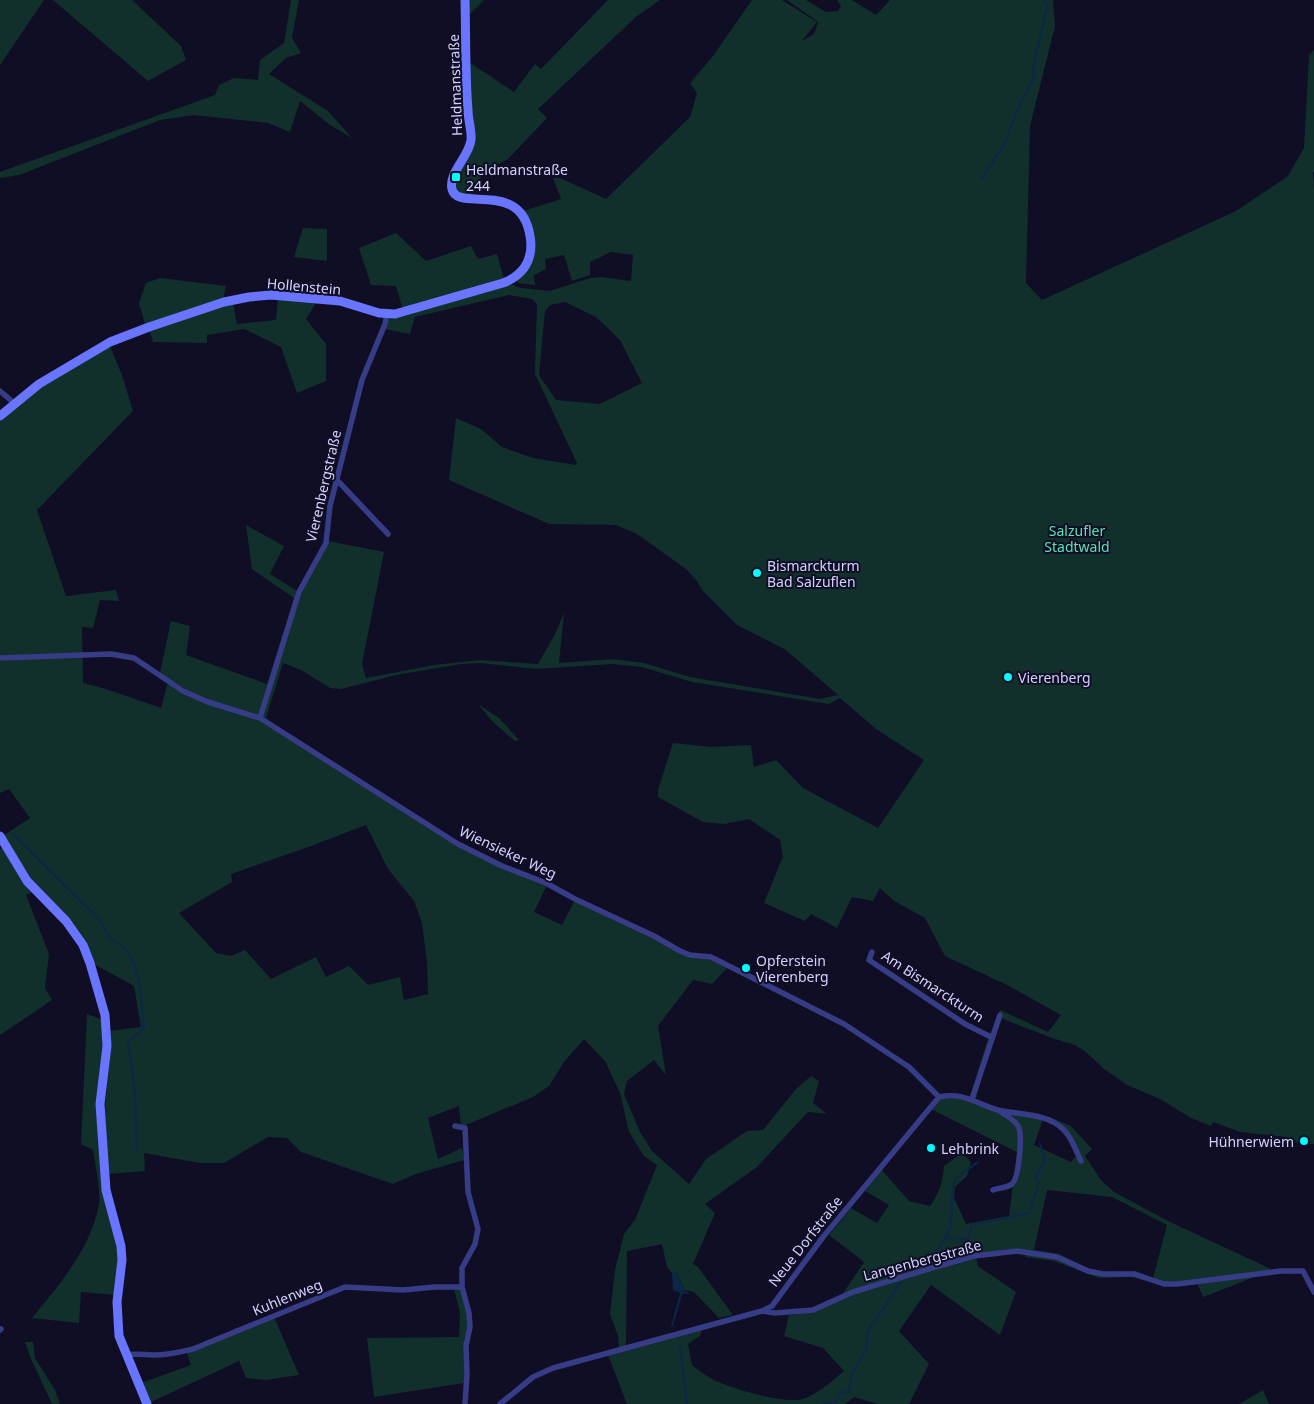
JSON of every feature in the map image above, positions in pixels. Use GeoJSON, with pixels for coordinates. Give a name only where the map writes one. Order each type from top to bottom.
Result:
{"type":"FeatureCollection","features":[{"type":"Feature","properties":{"kind":"main road","name":"Heldmanstraße"},"geometry":{"type":"LineString","coordinates":[[465,0],[468,111],[471,139],[468,154],[454,176],[452,189],[461,198],[497,199],[512,204]]}},
{"type":"Feature","properties":{"kind":"main road","name":"Hollenstein"},"geometry":{"type":"LineString","coordinates":[[0,416],[14,402],[39,384],[110,342],[212,306],[249,296],[271,295],[340,301],[379,313],[394,314],[503,283],[520,273],[527,264],[532,245],[529,230],[524,219],[512,204]]}},
{"type":"Feature","properties":{"kind":"main road"},"geometry":{"type":"LineString","coordinates":[[0,836],[26,881],[66,922],[83,945],[100,996],[107,1032],[100,1104],[106,1190],[122,1246],[117,1302],[117,1327],[126,1355],[147,1404]]}},
{"type":"Feature","properties":{"kind":"street","name":"Vierenbergstraße"},"geometry":{"type":"LineString","coordinates":[[260,718],[299,592],[326,543],[330,506],[362,380],[385,324],[387,314]]}},
{"type":"Feature","properties":{"kind":"street"},"geometry":{"type":"LineString","coordinates":[[0,391],[14,402]]}},
{"type":"Feature","properties":{"kind":"street"},"geometry":{"type":"LineString","coordinates":[[337,480],[388,534]]}},
{"type":"Feature","properties":{"kind":"street","name":"Wiensieker Weg"},"geometry":{"type":"LineString","coordinates":[[0,658],[120,655],[134,658],[184,691],[208,702],[260,718],[458,844],[502,866],[546,883],[575,899],[654,936],[680,951],[690,955],[711,958],[844,1024],[909,1067],[939,1097]]}},
{"type":"Feature","properties":{"kind":"street","name":"Am Bismarckturm"},"geometry":{"type":"LineString","coordinates":[[872,952],[869,960],[965,1024],[992,1038]]}},
{"type":"Feature","properties":{"kind":"street","name":"Am Bismarckturm"},"geometry":{"type":"LineString","coordinates":[[972,1099],[1000,1015]]}},
{"type":"Feature","properties":{"kind":"street"},"geometry":{"type":"LineString","coordinates":[[939,1097],[954,1095],[972,1099],[998,1110],[1040,1117],[1064,1130],[1081,1161]]}},
{"type":"Feature","properties":{"kind":"street","name":"Neue Dorfstraße"},"geometry":{"type":"LineString","coordinates":[[500,1404],[533,1377],[553,1368],[762,1311],[772,1306],[823,1237],[939,1097]]}},
{"type":"Feature","properties":{"kind":"street"},"geometry":{"type":"LineString","coordinates":[[993,1190],[1009,1186],[1014,1181],[1021,1141],[1018,1125],[998,1110]]}},
{"type":"Feature","properties":{"kind":"street"},"geometry":{"type":"LineString","coordinates":[[455,1126],[464,1128],[468,1192],[478,1229],[475,1244],[462,1268],[462,1287],[470,1327],[466,1346],[465,1404]]}},
{"type":"Feature","properties":{"kind":"street","name":"Langenbergstraße"},"geometry":{"type":"LineString","coordinates":[[762,1311],[776,1313],[813,1310],[854,1292],[925,1270],[974,1256],[1017,1251],[1057,1257],[1088,1271],[1104,1274],[1134,1274],[1164,1284],[1281,1271],[1303,1271],[1314,1292]]}},
{"type":"Feature","properties":{"kind":"street","name":"Kuhlenweg"},"geometry":{"type":"LineString","coordinates":[[126,1355],[134,1353],[152,1355],[172,1354],[193,1349],[345,1287],[403,1290],[462,1287]]}},
{"type":"Feature","properties":{"kind":"green space"},"geometry":{"type":"Polygon","coordinates":[[[0,0],[44,0],[0,65],[0,0]]]}},
{"type":"Feature","properties":{"kind":"green space"},"geometry":{"type":"Polygon","coordinates":[[[53,0],[132,0],[181,46],[186,60],[148,81],[53,0]]]}},
{"type":"Feature","properties":{"kind":"green space"},"geometry":{"type":"Polygon","coordinates":[[[291,0],[299,0],[292,38],[301,53],[286,58],[269,74],[328,111],[352,138],[330,125],[300,101],[290,132],[268,123],[194,115],[160,120],[19,175],[0,178],[0,172],[215,95],[219,85],[234,78],[258,80],[260,60],[284,43],[291,0]]]}},
{"type":"Feature","properties":{"kind":"green space"},"geometry":{"type":"Polygon","coordinates":[[[468,0],[484,0],[469,15],[468,0]]]}},
{"type":"Feature","properties":{"kind":"green space"},"geometry":{"type":"Polygon","coordinates":[[[608,0],[660,0],[637,16],[538,109],[547,118],[508,159],[485,171],[469,197],[456,192],[455,177],[470,154],[469,62],[514,92],[535,64],[541,69],[608,0]]]}},
{"type":"Feature","properties":{"kind":"green space","name":"Salzufler Stadtwald"},"geometry":{"type":"Polygon","coordinates":[[[752,0],[782,0],[817,22],[802,41],[814,34],[818,23],[817,21],[787,0],[806,0],[826,12],[838,11],[841,6],[837,0],[852,0],[876,15],[890,0],[1053,0],[1055,26],[1030,126],[1026,283],[1042,300],[1236,211],[1288,176],[1304,148],[1309,55],[1314,50],[1314,1144],[1300,1144],[1287,1137],[1240,1132],[1213,1122],[1211,1126],[1191,1118],[1160,1099],[1127,1085],[1075,1045],[1001,1018],[993,1038],[976,1098],[970,1096],[988,1039],[1000,1010],[1048,1032],[1061,1015],[1007,985],[945,956],[925,918],[894,901],[880,888],[873,901],[852,897],[837,928],[811,914],[805,921],[764,903],[783,856],[780,840],[749,819],[724,824],[703,822],[658,797],[658,790],[673,743],[711,747],[751,745],[754,767],[776,760],[803,788],[878,828],[924,760],[876,729],[840,698],[829,704],[692,682],[642,667],[612,664],[537,669],[480,663],[461,664],[396,675],[341,689],[330,688],[301,670],[283,663],[266,718],[210,700],[187,690],[160,673],[171,621],[190,626],[186,655],[267,684],[294,598],[252,569],[246,525],[284,546],[270,574],[297,591],[328,541],[384,552],[362,664],[366,678],[434,665],[480,660],[538,664],[555,634],[564,613],[559,663],[613,659],[644,663],[690,677],[820,699],[838,695],[786,650],[737,625],[702,590],[686,569],[637,534],[616,525],[549,524],[449,480],[456,418],[481,429],[502,447],[533,458],[576,465],[577,463],[535,374],[537,304],[532,299],[509,295],[415,317],[410,334],[385,329],[390,317],[511,284],[521,288],[550,291],[590,278],[601,277],[631,281],[633,255],[611,252],[590,262],[590,275],[572,281],[564,255],[545,259],[546,269],[534,275],[535,285],[518,283],[516,280],[532,256],[523,211],[561,199],[553,178],[560,178],[606,199],[690,117],[697,93],[690,83],[713,56],[752,0]],[[565,302],[550,305],[545,311],[539,375],[556,400],[600,404],[642,383],[620,340],[596,317],[565,302]]]}},
{"type":"Feature","properties":{"kind":"green space"},"geometry":{"type":"Polygon","coordinates":[[[303,228],[327,229],[327,261],[294,257],[303,228]]]}},
{"type":"Feature","properties":{"kind":"green space"},"geometry":{"type":"Polygon","coordinates":[[[396,233],[426,261],[471,246],[478,259],[497,254],[504,279],[403,310],[396,286],[371,285],[359,248],[396,233]]]}},
{"type":"Feature","properties":{"kind":"green space"},"geometry":{"type":"Polygon","coordinates":[[[160,278],[226,286],[223,300],[145,324],[139,303],[146,283],[160,278]]]}},
{"type":"Feature","properties":{"kind":"green space"},"geometry":{"type":"Polygon","coordinates":[[[278,298],[317,301],[306,319],[326,344],[326,381],[297,393],[281,347],[244,329],[207,335],[207,343],[153,342],[149,329],[233,303],[237,324],[276,320],[278,298]]]}},
{"type":"Feature","properties":{"kind":"green space"},"geometry":{"type":"Polygon","coordinates":[[[110,346],[122,375],[133,411],[37,510],[66,596],[116,590],[119,601],[100,600],[93,628],[82,627],[83,683],[161,708],[168,682],[181,691],[260,719],[436,830],[547,885],[534,912],[562,925],[575,900],[654,937],[691,957],[711,960],[727,968],[712,984],[693,980],[658,1026],[666,1075],[654,1060],[627,1081],[624,1094],[640,1132],[652,1151],[689,1184],[706,1159],[747,1131],[763,1130],[796,1089],[811,1076],[819,1081],[813,1103],[827,1114],[808,1112],[757,1167],[705,1204],[715,1213],[693,1264],[698,1267],[733,1315],[719,1318],[694,1292],[685,1290],[676,1273],[672,1273],[667,1267],[662,1244],[627,1251],[626,1346],[619,1348],[618,1336],[610,1314],[615,1270],[624,1234],[635,1220],[657,1165],[644,1156],[629,1132],[620,1093],[605,1061],[584,1039],[564,1062],[549,1086],[533,1097],[461,1127],[459,1106],[428,1118],[438,1159],[462,1148],[464,1160],[416,1174],[393,1184],[301,1152],[287,1138],[268,1137],[224,1163],[200,1163],[144,1153],[145,1171],[107,1174],[105,1108],[111,1046],[109,1031],[141,1027],[134,986],[92,963],[38,891],[3,836],[30,818],[9,789],[0,793],[0,419],[25,398],[66,370],[110,346]],[[366,825],[231,874],[232,882],[179,913],[216,953],[231,956],[245,950],[271,979],[316,957],[326,977],[349,966],[368,985],[400,977],[404,1000],[428,994],[427,962],[422,923],[414,901],[388,869],[366,825]]]}},
{"type":"Feature","properties":{"kind":"green space"},"geometry":{"type":"Polygon","coordinates":[[[478,704],[499,718],[519,740],[515,741],[493,722],[478,704]]]}},
{"type":"Feature","properties":{"kind":"green space"},"geometry":{"type":"Polygon","coordinates":[[[4,847],[32,892],[26,895],[49,954],[45,988],[52,1000],[0,1035],[0,849],[4,847]]]}},
{"type":"Feature","properties":{"kind":"green space"},"geometry":{"type":"Polygon","coordinates":[[[87,1014],[103,1020],[98,1117],[119,1247],[116,1295],[81,1292],[79,1323],[32,1318],[63,1279],[82,1250],[95,1220],[99,1204],[99,1185],[93,1150],[81,1144],[87,1014]]]}},
{"type":"Feature","properties":{"kind":"green space"},"geometry":{"type":"Polygon","coordinates":[[[939,1099],[964,1099],[1043,1119],[1034,1145],[1071,1162],[1077,1155],[1066,1129],[1045,1115],[1071,1126],[1092,1149],[1085,1156],[1101,1180],[1114,1192],[1168,1221],[1271,1269],[1203,1297],[1197,1283],[1160,1284],[1131,1277],[1099,1278],[1054,1261],[1025,1257],[1026,1252],[976,1257],[978,1266],[1016,1292],[1000,1335],[931,1285],[899,1331],[929,1364],[909,1404],[878,1404],[854,1397],[845,1404],[627,1404],[608,1355],[702,1329],[700,1336],[688,1344],[692,1365],[714,1380],[745,1391],[771,1398],[803,1399],[819,1391],[844,1371],[823,1348],[784,1336],[789,1315],[812,1312],[842,1295],[864,1262],[829,1235],[851,1208],[877,1223],[889,1205],[865,1191],[881,1169],[909,1201],[930,1206],[940,1187],[944,1166],[962,1153],[971,1162],[967,1176],[955,1187],[954,1198],[966,1224],[1009,1216],[1017,1152],[931,1109],[939,1099]],[[1047,1190],[1034,1250],[1059,1254],[1090,1269],[1106,1272],[1136,1271],[1153,1278],[1167,1225],[1112,1197],[1047,1190]]]}},
{"type":"Feature","properties":{"kind":"green space"},"geometry":{"type":"Polygon","coordinates":[[[454,1289],[462,1289],[467,1313],[468,1327],[464,1383],[374,1397],[367,1338],[459,1337],[460,1312],[454,1289]]]}},
{"type":"Feature","properties":{"kind":"green space"},"geometry":{"type":"Polygon","coordinates":[[[274,1317],[299,1375],[266,1380],[246,1378],[239,1361],[149,1403],[141,1383],[191,1365],[187,1353],[274,1317]]]}},
{"type":"Feature","properties":{"kind":"green space"},"geometry":{"type":"Polygon","coordinates":[[[25,1342],[33,1342],[35,1358],[55,1390],[60,1404],[52,1404],[25,1342]]]}},
{"type":"Feature","properties":{"kind":"green space"},"geometry":{"type":"Polygon","coordinates":[[[1263,1390],[1269,1404],[1239,1404],[1263,1390]]]}},
{"type":"Feature","properties":{"kind":"water"},"geometry":{"type":"Polygon","coordinates":[[[672,1273],[676,1273],[685,1290],[682,1294],[673,1290],[672,1273]]]}},
{"type":"Feature","properties":{"kind":"waterway"},"geometry":{"type":"LineString","coordinates":[[982,178],[1005,143],[1015,115],[1035,75],[1032,72],[1047,7],[1045,0]]}},
{"type":"Feature","properties":{"kind":"waterway"},"geometry":{"type":"LineString","coordinates":[[12,833],[99,919],[111,940],[121,945],[129,954],[134,965],[138,977],[144,1027],[128,1043],[135,1092],[137,1150]]}},
{"type":"Feature","properties":{"kind":"waterway"},"geometry":{"type":"LineString","coordinates":[[1039,1182],[1035,1178],[1045,1161],[1040,1144]]}},
{"type":"Feature","properties":{"kind":"waterway"},"geometry":{"type":"LineString","coordinates":[[945,1238],[950,1228],[952,1195],[955,1182],[959,1176],[978,1162]]}},
{"type":"Feature","properties":{"kind":"waterway"},"geometry":{"type":"LineString","coordinates":[[904,1270],[931,1259],[945,1238],[968,1239],[972,1225],[1029,1213],[1038,1187]]}},
{"type":"Feature","properties":{"kind":"waterway"},"geometry":{"type":"LineString","coordinates":[[822,1404],[826,1402],[830,1404],[837,1401],[839,1394],[849,1391],[852,1374],[866,1350],[868,1331],[901,1282]]}},
{"type":"Feature","properties":{"kind":"waterway"},"geometry":{"type":"LineString","coordinates":[[672,1326],[681,1294],[684,1292],[688,1293]]}},
{"type":"Feature","properties":{"kind":"waterway"},"geometry":{"type":"LineString","coordinates":[[680,1346],[687,1404]]}},
{"type":"Feature","properties":{"kind":"place","name":"Heldmanstraße 244"},"geometry":{"type":"Point","coordinates":[456,177]}},
{"type":"Feature","properties":{"kind":"place","name":"Bismarckturm Bad Salzuflen"},"geometry":{"type":"Point","coordinates":[757,573]}},
{"type":"Feature","properties":{"kind":"place","name":"Vierenberg"},"geometry":{"type":"Point","coordinates":[1008,677]}},
{"type":"Feature","properties":{"kind":"place","name":"Opferstein Vierenberg"},"geometry":{"type":"Point","coordinates":[746,968]}},
{"type":"Feature","properties":{"kind":"place","name":"Hühnerwiem"},"geometry":{"type":"Point","coordinates":[1304,1141]}},
{"type":"Feature","properties":{"kind":"place","name":"Lehbrink"},"geometry":{"type":"Point","coordinates":[931,1148]}}]}
